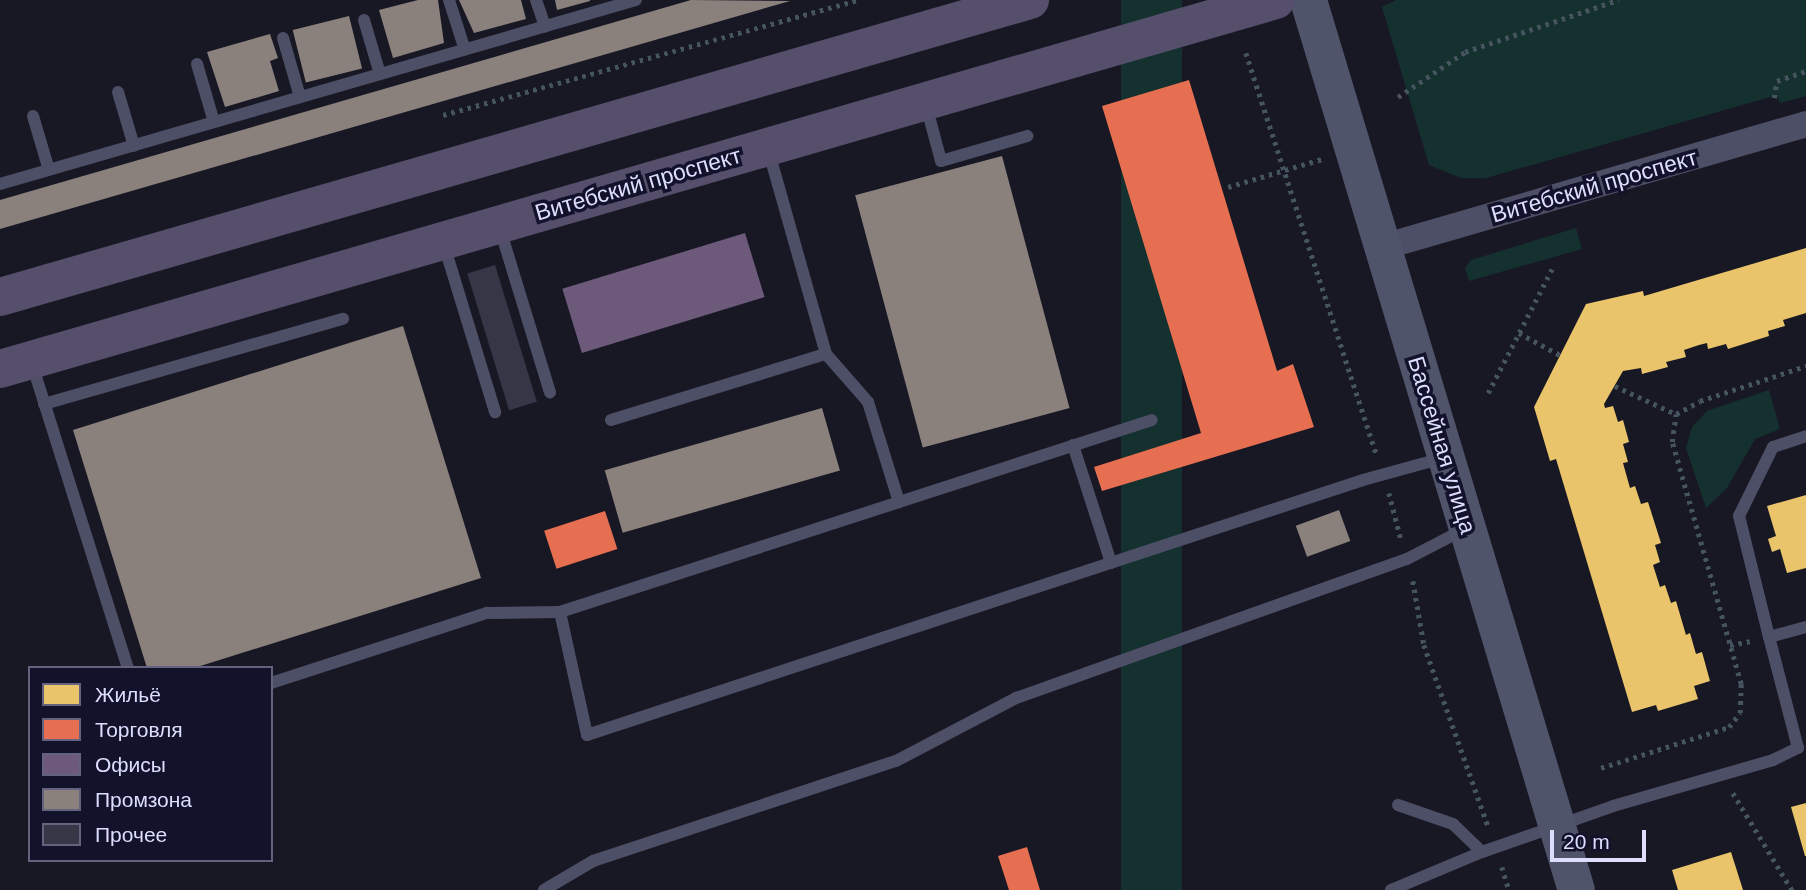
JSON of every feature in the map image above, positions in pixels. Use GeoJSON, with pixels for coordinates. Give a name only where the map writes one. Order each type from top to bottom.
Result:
{"type":"FeatureCollection","features":[{"type":"Feature","properties":{"kind":"main road"},"geometry":{"type":"LineString","coordinates":[[0,297],[1030,0]]}},
{"type":"Feature","properties":{"kind":"main road","name":"Витебский проспект"},"geometry":{"type":"LineString","coordinates":[[15,364],[1276,0]]}},
{"type":"Feature","properties":{"kind":"street","name":"Бассейная улица"},"geometry":{"type":"LineString","coordinates":[[1308,0],[1576,890]]}},
{"type":"Feature","properties":{"kind":"street","name":"Витебский проспект"},"geometry":{"type":"LineString","coordinates":[[1383,247],[1806,124]]}},
{"type":"Feature","properties":{"kind":"lane"},"geometry":{"type":"LineString","coordinates":[[449,0],[465,50]]}},
{"type":"Feature","properties":{"kind":"lane"},"geometry":{"type":"LineString","coordinates":[[536,0],[545,26]]}},
{"type":"Feature","properties":{"kind":"lane"},"geometry":{"type":"LineString","coordinates":[[0,184],[631,1]]}},
{"type":"Feature","properties":{"kind":"lane"},"geometry":{"type":"LineString","coordinates":[[364,20],[380,74]]}},
{"type":"Feature","properties":{"kind":"lane"},"geometry":{"type":"LineString","coordinates":[[283,38],[300,97]]}},
{"type":"Feature","properties":{"kind":"lane"},"geometry":{"type":"LineString","coordinates":[[197,64],[214,122]]}},
{"type":"Feature","properties":{"kind":"lane"},"geometry":{"type":"LineString","coordinates":[[118,92],[134,146]]}},
{"type":"Feature","properties":{"kind":"lane"},"geometry":{"type":"LineString","coordinates":[[925,100],[941,161],[1027,136]]}},
{"type":"Feature","properties":{"kind":"lane"},"geometry":{"type":"LineString","coordinates":[[33,116],[48,170]]}},
{"type":"Feature","properties":{"kind":"lane"},"geometry":{"type":"LineString","coordinates":[[767,147],[826,354],[868,402],[900,502]]}},
{"type":"Feature","properties":{"kind":"lane"},"geometry":{"type":"LineString","coordinates":[[499,225],[550,393]]}},
{"type":"Feature","properties":{"kind":"lane"},"geometry":{"type":"LineString","coordinates":[[443,241],[495,412]]}},
{"type":"Feature","properties":{"kind":"lane"},"geometry":{"type":"LineString","coordinates":[[44,404],[343,319]]}},
{"type":"Feature","properties":{"kind":"lane"},"geometry":{"type":"LineString","coordinates":[[611,421],[826,354]]}},
{"type":"Feature","properties":{"kind":"lane"},"geometry":{"type":"LineString","coordinates":[[15,364],[44,404],[127,666]]}},
{"type":"Feature","properties":{"kind":"lane"},"geometry":{"type":"LineString","coordinates":[[273,681],[487,612],[560,612],[1152,420]]}},
{"type":"Feature","properties":{"kind":"lane"},"geometry":{"type":"LineString","coordinates":[[1391,890],[1482,852],[1773,760],[1802,746],[1769,637],[1739,516],[1773,446],[1806,436]]}},
{"type":"Feature","properties":{"kind":"lane"},"geometry":{"type":"LineString","coordinates":[[1073,445],[1111,563]]}},
{"type":"Feature","properties":{"kind":"lane"},"geometry":{"type":"LineString","coordinates":[[560,612],[587,735],[1111,563],[1446,457]]}},
{"type":"Feature","properties":{"kind":"lane"},"geometry":{"type":"LineString","coordinates":[[544,890],[593,861],[896,761],[1016,698],[1407,559],[1467,528]]}},
{"type":"Feature","properties":{"kind":"lane"},"geometry":{"type":"LineString","coordinates":[[1769,637],[1806,627]]}},
{"type":"Feature","properties":{"kind":"lane"},"geometry":{"type":"LineString","coordinates":[[1398,804],[1452,824],[1482,852]]}},
{"type":"Feature","properties":{"kind":"path"},"geometry":{"type":"LineString","coordinates":[[443,115],[857,0]]}},
{"type":"Feature","properties":{"kind":"path"},"geometry":{"type":"LineString","coordinates":[[1398,97],[1465,52],[1618,0]]}},
{"type":"Feature","properties":{"kind":"path"},"geometry":{"type":"LineString","coordinates":[[1246,53],[1384,475],[1407,559],[1424,645],[1459,754],[1497,848],[1509,890]]}},
{"type":"Feature","properties":{"kind":"path"},"geometry":{"type":"LineString","coordinates":[[1774,98],[1777,81],[1806,71]]}},
{"type":"Feature","properties":{"kind":"path"},"geometry":{"type":"LineString","coordinates":[[1228,187],[1353,149]]}},
{"type":"Feature","properties":{"kind":"path"},"geometry":{"type":"LineString","coordinates":[[1488,393],[1552,269]]}},
{"type":"Feature","properties":{"kind":"path"},"geometry":{"type":"LineString","coordinates":[[1519,333],[1560,355]]}},
{"type":"Feature","properties":{"kind":"path"},"geometry":{"type":"LineString","coordinates":[[1676,414],[1700,401],[1806,366]]}},
{"type":"Feature","properties":{"kind":"path"},"geometry":{"type":"LineString","coordinates":[[1615,386],[1676,414]]}},
{"type":"Feature","properties":{"kind":"path"},"geometry":{"type":"LineString","coordinates":[[1601,768],[1728,727],[1740,713],[1744,700],[1672,442],[1676,414]]}},
{"type":"Feature","properties":{"kind":"path"},"geometry":{"type":"LineString","coordinates":[[1722,774],[1792,890]]}},
{"type":"Feature","properties":{"kind":"green space"},"geometry":{"type":"Polygon","coordinates":[[[1121,0],[1182,0],[1182,890],[1121,890],[1121,0]]]}},
{"type":"Feature","properties":{"kind":"green space"},"geometry":{"type":"Polygon","coordinates":[[[1396,0],[1806,0],[1806,96],[1780,103],[1777,95],[1486,178],[1461,178],[1429,165],[1382,7],[1396,0]]]}},
{"type":"Feature","properties":{"kind":"green space"},"geometry":{"type":"Polygon","coordinates":[[[1576,228],[1582,249],[1469,281],[1465,268],[1471,260],[1576,228]]]}},
{"type":"Feature","properties":{"kind":"green space"},"geometry":{"type":"Polygon","coordinates":[[[1769,390],[1780,429],[1755,439],[1727,488],[1706,508],[1686,448],[1692,427],[1707,411],[1769,390]]]}},
{"type":"Feature","properties":{"kind":"building: Жильё"},"geometry":{"type":"Polygon","coordinates":[[[1806,248],[1806,313],[1783,320],[1785,326],[1768,331],[1769,336],[1728,349],[1726,344],[1708,349],[1707,343],[1684,350],[1686,357],[1666,362],[1668,367],[1642,374],[1641,368],[1623,371],[1604,404],[1605,408],[1613,406],[1618,422],[1623,420],[1629,442],[1623,444],[1628,462],[1623,463],[1630,488],[1635,486],[1641,504],[1648,502],[1661,543],[1655,545],[1660,562],[1653,565],[1660,587],[1665,585],[1671,603],[1676,601],[1686,635],[1690,633],[1696,654],[1702,652],[1710,681],[1694,686],[1698,699],[1658,711],[1656,705],[1632,712],[1556,459],[1550,461],[1534,407],[1586,304],[1643,291],[1644,296],[1806,248]]]}},
{"type":"Feature","properties":{"kind":"building: Жильё"},"geometry":{"type":"Polygon","coordinates":[[[1806,495],[1806,568],[1787,573],[1780,549],[1772,552],[1768,539],[1776,536],[1767,506],[1806,495]]]}},
{"type":"Feature","properties":{"kind":"building: Жильё"},"geometry":{"type":"Polygon","coordinates":[[[1806,803],[1806,856],[1805,856],[1791,807],[1806,803]]]}},
{"type":"Feature","properties":{"kind":"building: Жильё"},"geometry":{"type":"Polygon","coordinates":[[[1731,852],[1743,890],[1678,890],[1672,870],[1731,852]]]}},
{"type":"Feature","properties":{"kind":"building: Торговля"},"geometry":{"type":"Polygon","coordinates":[[[1189,80],[1277,371],[1293,364],[1314,427],[1102,491],[1094,467],[1201,433],[1102,106],[1189,80]]]}},
{"type":"Feature","properties":{"kind":"building: Торговля"},"geometry":{"type":"Polygon","coordinates":[[[605,511],[617,549],[556,569],[544,531],[605,511]]]}},
{"type":"Feature","properties":{"kind":"building: Торговля"},"geometry":{"type":"Polygon","coordinates":[[[1027,847],[1040,890],[1009,890],[998,856],[1027,847]]]}},
{"type":"Feature","properties":{"kind":"building: Офисы"},"geometry":{"type":"Polygon","coordinates":[[[745,233],[765,297],[582,353],[562,289],[745,233]]]}},
{"type":"Feature","properties":{"kind":"building: Промзона"},"geometry":{"type":"Polygon","coordinates":[[[418,0],[438,0],[444,43],[393,58],[379,10],[418,0]]]}},
{"type":"Feature","properties":{"kind":"building: Промзона"},"geometry":{"type":"Polygon","coordinates":[[[459,0],[521,0],[526,19],[474,33],[459,0]]]}},
{"type":"Feature","properties":{"kind":"building: Промзона"},"geometry":{"type":"Polygon","coordinates":[[[555,0],[590,0],[590,1],[557,10],[555,0]]]}},
{"type":"Feature","properties":{"kind":"building: Промзона"},"geometry":{"type":"Polygon","coordinates":[[[691,0],[790,1],[0,229],[0,200],[691,0]]]}},
{"type":"Feature","properties":{"kind":"building: Промзона"},"geometry":{"type":"Polygon","coordinates":[[[349,16],[362,68],[306,82],[293,30],[349,16]]]}},
{"type":"Feature","properties":{"kind":"building: Промзона"},"geometry":{"type":"Polygon","coordinates":[[[270,34],[278,58],[270,61],[279,91],[225,107],[207,52],[270,34]]]}},
{"type":"Feature","properties":{"kind":"building: Промзона"},"geometry":{"type":"Polygon","coordinates":[[[1002,156],[1070,408],[923,447],[855,195],[1002,156]]]}},
{"type":"Feature","properties":{"kind":"building: Промзона"},"geometry":{"type":"Polygon","coordinates":[[[403,326],[481,578],[200,666],[146,666],[73,430],[403,326]]]}},
{"type":"Feature","properties":{"kind":"building: Промзона"},"geometry":{"type":"Polygon","coordinates":[[[822,408],[840,470],[623,533],[605,470],[822,408]]]}},
{"type":"Feature","properties":{"kind":"building: Промзона"},"geometry":{"type":"Polygon","coordinates":[[[1339,510],[1350,541],[1307,557],[1296,526],[1339,510]]]}},
{"type":"Feature","properties":{"kind":"building: Прочее"},"geometry":{"type":"Polygon","coordinates":[[[495,265],[537,402],[509,410],[467,273],[495,265]]]}}]}
